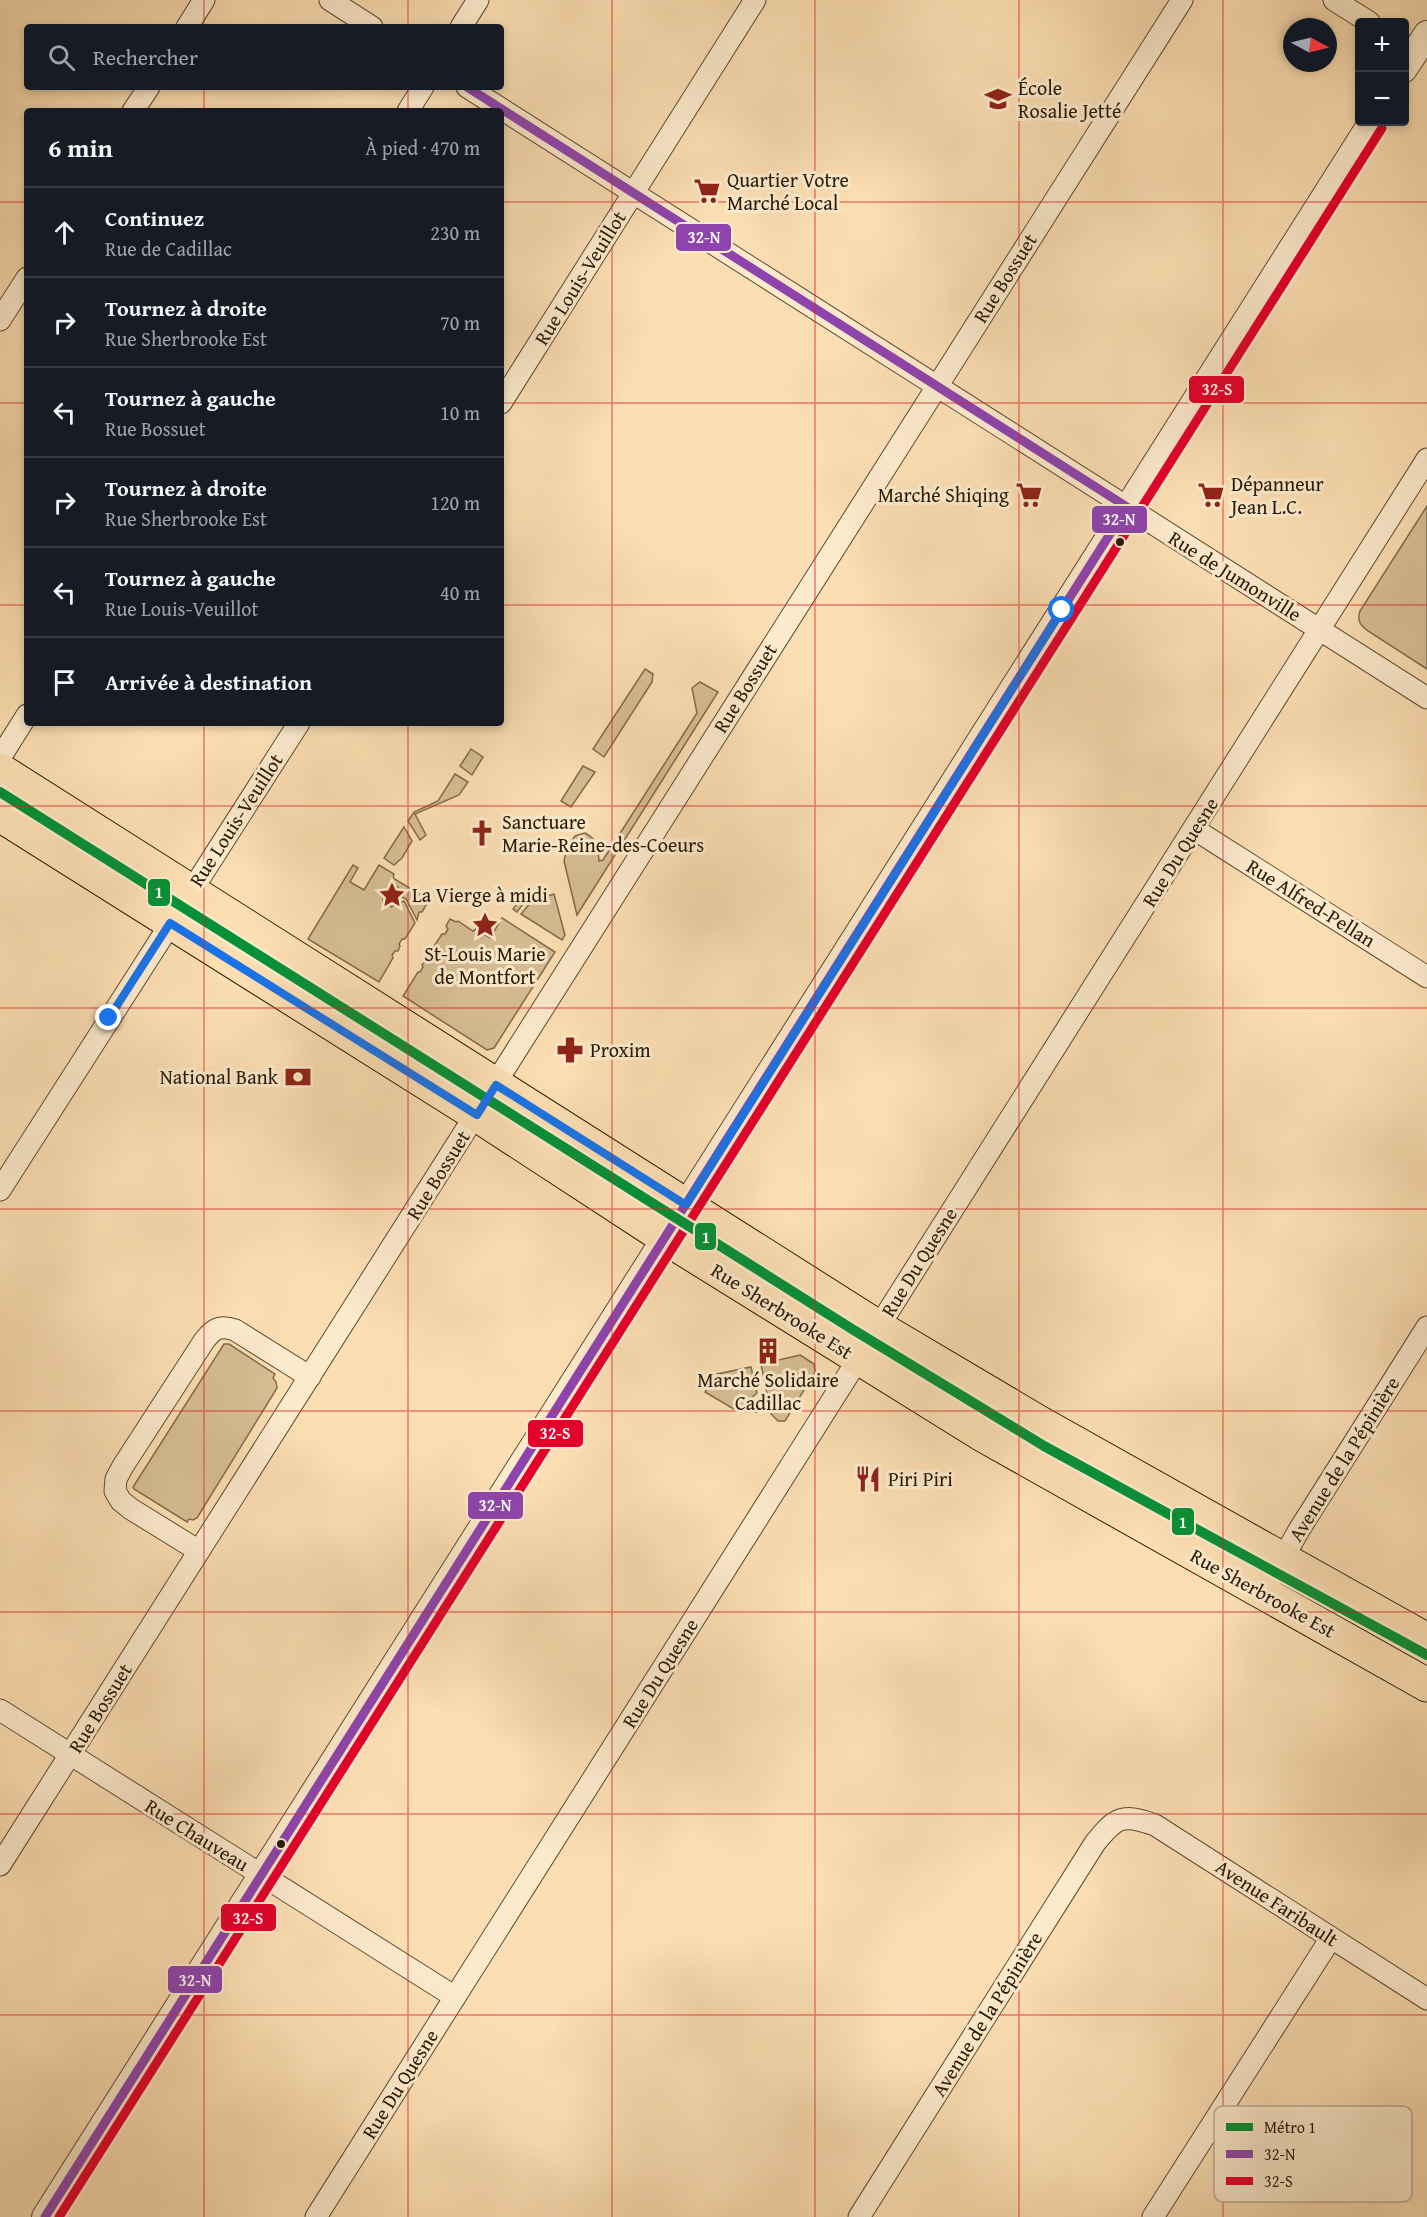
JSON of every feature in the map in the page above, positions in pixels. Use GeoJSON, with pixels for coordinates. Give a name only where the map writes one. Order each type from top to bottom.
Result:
{"type":"FeatureCollection","features":[{"type":"Feature","properties":{"kind":"main road","name":"Rue Sherbrooke Est"},"geometry":{"type":"LineString","coordinates":[[0,770],[878,1327],[1040,1424],[1427,1641]]}},
{"type":"Feature","properties":{"kind":"main road","name":"Rue Sherbrooke Est"},"geometry":{"type":"LineString","coordinates":[[0,815],[477,1115],[664,1237],[858,1359],[992,1440],[1427,1685]]}},
{"type":"Feature","properties":{"kind":"street"},"geometry":{"type":"LineString","coordinates":[[189,24],[204,0]]}},
{"type":"Feature","properties":{"kind":"street"},"geometry":{"type":"LineString","coordinates":[[330,0],[367,24]]}},
{"type":"Feature","properties":{"kind":"street"},"geometry":{"type":"LineString","coordinates":[[463,24],[478,0]]}},
{"type":"Feature","properties":{"kind":"street","name":"Rue Louis-Veuillot"},"geometry":{"type":"LineString","coordinates":[[504,398],[755,0]]}},
{"type":"Feature","properties":{"kind":"street","name":"Rue Bossuet"},"geometry":{"type":"LineString","coordinates":[[0,1865],[1182,0]]}},
{"type":"Feature","properties":{"kind":"street"},"geometry":{"type":"LineString","coordinates":[[1334,0],[1363,18]]}},
{"type":"Feature","properties":{"kind":"street"},"geometry":{"type":"LineString","coordinates":[[135,108],[147,90]]}},
{"type":"Feature","properties":{"kind":"street"},"geometry":{"type":"LineString","coordinates":[[410,108],[421,90]]}},
{"type":"Feature","properties":{"kind":"street","name":"Rue de Jumonville"},"geometry":{"type":"LineString","coordinates":[[472,90],[500,108]]}},
{"type":"Feature","properties":{"kind":"street","name":"Rue de Jumonville"},"geometry":{"type":"LineString","coordinates":[[504,111],[1427,698]]}},
{"type":"Feature","properties":{"kind":"street"},"geometry":{"type":"LineString","coordinates":[[45,2217],[1369,126]]}},
{"type":"Feature","properties":{"kind":"street"},"geometry":{"type":"LineString","coordinates":[[0,320],[24,283]]}},
{"type":"Feature","properties":{"kind":"street","name":"Rue Du Quesne"},"geometry":{"type":"LineString","coordinates":[[315,2217],[1427,459]]}},
{"type":"Feature","properties":{"kind":"street"},"geometry":{"type":"LineString","coordinates":[[0,758],[24,720]]}},
{"type":"Feature","properties":{"kind":"street","name":"Rue Louis-Veuillot"},"geometry":{"type":"LineString","coordinates":[[0,1191],[297,726]]}},
{"type":"Feature","properties":{"kind":"street","name":"Rue Alfred-Pellan"},"geometry":{"type":"LineString","coordinates":[[1194,829],[1427,977]]}},
{"type":"Feature","properties":{"kind":"street"},"geometry":{"type":"LineString","coordinates":[[199,1551],[130,1509],[121,1501],[115,1491],[116,1479],[123,1466],[204,1341],[217,1327],[235,1330],[310,1377]]}},
{"type":"Feature","properties":{"kind":"street","name":"Avenue de la Pépinière"},"geometry":{"type":"LineString","coordinates":[[1263,1593],[1427,1327]]}},
{"type":"Feature","properties":{"kind":"street","name":"Rue Chauveau"},"geometry":{"type":"LineString","coordinates":[[0,1710],[455,1997]]}},
{"type":"Feature","properties":{"kind":"street","name":"Avenue de la Pépinière"},"geometry":{"type":"LineString","coordinates":[[859,2217],[1095,1843],[1107,1828],[1123,1818]]}},
{"type":"Feature","properties":{"kind":"street","name":"Avenue Faribault"},"geometry":{"type":"LineString","coordinates":[[1123,1818],[1136,1818],[1155,1825],[1427,1999]]}},
{"type":"Feature","properties":{"kind":"street"},"geometry":{"type":"LineString","coordinates":[[1224,2106],[1331,1938]]}},
{"type":"Feature","properties":{"kind":"street"},"geometry":{"type":"LineString","coordinates":[[1153,2217],[1214,2121]]}},
{"type":"Feature","properties":{"kind":"shaded area"},"geometry":{"type":"Polygon","coordinates":[[[1427,506],[1427,669],[1368,631],[1361,625],[1359,618],[1360,611],[1427,506]]]}},
{"type":"Feature","properties":{"kind":"shaded area"},"geometry":{"type":"Polygon","coordinates":[[[645,669],[653,674],[652,682],[604,757],[593,749],[645,669]]]}},
{"type":"Feature","properties":{"kind":"shaded area"},"geometry":{"type":"Polygon","coordinates":[[[700,682],[718,692],[577,915],[564,861],[567,848],[575,836],[585,833],[593,838],[599,861],[603,860],[697,713],[692,688],[700,682]]]}},
{"type":"Feature","properties":{"kind":"shaded area"},"geometry":{"type":"Polygon","coordinates":[[[471,749],[483,757],[472,775],[460,766],[471,749]]]}},
{"type":"Feature","properties":{"kind":"shaded area"},"geometry":{"type":"Polygon","coordinates":[[[583,766],[595,772],[571,807],[561,801],[583,766]]]}},
{"type":"Feature","properties":{"kind":"shaded area"},"geometry":{"type":"Polygon","coordinates":[[[455,774],[468,782],[459,795],[415,814],[426,835],[420,840],[408,821],[414,812],[438,801],[455,774]]]}},
{"type":"Feature","properties":{"kind":"shaded area"},"geometry":{"type":"Polygon","coordinates":[[[404,827],[412,841],[402,858],[394,865],[384,858],[404,827]]]}},
{"type":"Feature","properties":{"kind":"shaded area"},"geometry":{"type":"Polygon","coordinates":[[[353,865],[358,868],[350,882],[364,890],[379,865],[394,874],[393,878],[429,900],[422,912],[419,912],[417,920],[406,899],[400,896],[398,887],[395,886],[383,892],[383,901],[389,900],[391,907],[404,901],[415,923],[405,939],[402,939],[398,951],[392,955],[393,958],[379,982],[308,939],[353,865]]]}},
{"type":"Feature","properties":{"kind":"shaded area"},"geometry":{"type":"Polygon","coordinates":[[[513,891],[538,893],[526,900],[517,912],[513,909],[517,904],[512,895],[513,891]]]}},
{"type":"Feature","properties":{"kind":"shaded area"},"geometry":{"type":"Polygon","coordinates":[[[554,894],[565,935],[562,940],[521,914],[532,901],[554,894]]]}},
{"type":"Feature","properties":{"kind":"shaded area"},"geometry":{"type":"Polygon","coordinates":[[[502,918],[555,952],[494,1048],[487,1050],[403,996],[442,934],[445,934],[450,919],[458,921],[473,931],[476,929],[490,938],[502,918]]]}},
{"type":"Feature","properties":{"kind":"shaded area"},"geometry":{"type":"Polygon","coordinates":[[[224,1344],[229,1344],[275,1374],[273,1378],[277,1388],[197,1518],[189,1519],[187,1522],[133,1487],[224,1344]]]}},
{"type":"Feature","properties":{"kind":"shaded area"},"geometry":{"type":"Polygon","coordinates":[[[800,1355],[814,1364],[815,1372],[785,1421],[778,1421],[771,1414],[761,1364],[800,1355]]]}},
{"type":"Feature","properties":{"kind":"shaded area"},"geometry":{"type":"Polygon","coordinates":[[[751,1367],[757,1393],[751,1398],[756,1412],[737,1411],[705,1392],[717,1374],[751,1367]]]}},
{"type":"Feature","properties":{"kind":"metro line","name":"1"},"geometry":{"type":"LineString","coordinates":[[0,792],[852,1329],[1044,1446],[1427,1655]]}},
{"type":"Feature","properties":{"kind":"transit line","name":"32-N"},"geometry":{"type":"LineString","coordinates":[[472,90],[500,108]]}},
{"type":"Feature","properties":{"kind":"transit line","name":"32-N"},"geometry":{"type":"LineString","coordinates":[[45,2217],[1127,507],[504,111]]}},
{"type":"Feature","properties":{"kind":"transit line","name":"32-S"},"geometry":{"type":"LineString","coordinates":[[59,2217],[1382,128]]}},
{"type":"Feature","properties":{"kind":"place","name":"École Rosalie Jetté"},"geometry":{"type":"Point","coordinates":[998,99]}},
{"type":"Feature","properties":{"kind":"place","name":"Quartier Votre Marché Local"},"geometry":{"type":"Point","coordinates":[707,191]}},
{"type":"Feature","properties":{"kind":"place","name":"Marché Shiqing"},"geometry":{"type":"Point","coordinates":[1029,495]}},
{"type":"Feature","properties":{"kind":"place","name":"Dépanneur Jean L.C."},"geometry":{"type":"Point","coordinates":[1211,495]}},
{"type":"Feature","properties":{"kind":"place","name":"Sanctuare Marie-Reine-des-Coeurs"},"geometry":{"type":"Point","coordinates":[482,833]}},
{"type":"Feature","properties":{"kind":"place","name":"La Vierge à midi"},"geometry":{"type":"Point","coordinates":[392,895]}},
{"type":"Feature","properties":{"kind":"place","name":"St-Louis Marie de Montfort"},"geometry":{"type":"Point","coordinates":[485,925]}},
{"type":"Feature","properties":{"kind":"place","name":"Proxim"},"geometry":{"type":"Point","coordinates":[570,1050]}},
{"type":"Feature","properties":{"kind":"place","name":"National Bank"},"geometry":{"type":"Point","coordinates":[298,1077]}},
{"type":"Feature","properties":{"kind":"place","name":"Marché Solidaire Cadillac"},"geometry":{"type":"Point","coordinates":[768,1351]}},
{"type":"Feature","properties":{"kind":"place","name":"Piri Piri"},"geometry":{"type":"Point","coordinates":[868,1479]}},
{"type":"Feature","properties":{"kind":"route"},"geometry":{"type":"LineString","coordinates":[[109,1018],[170,923],[477,1115],[496,1085],[686,1205],[1062,610]]}}]}
